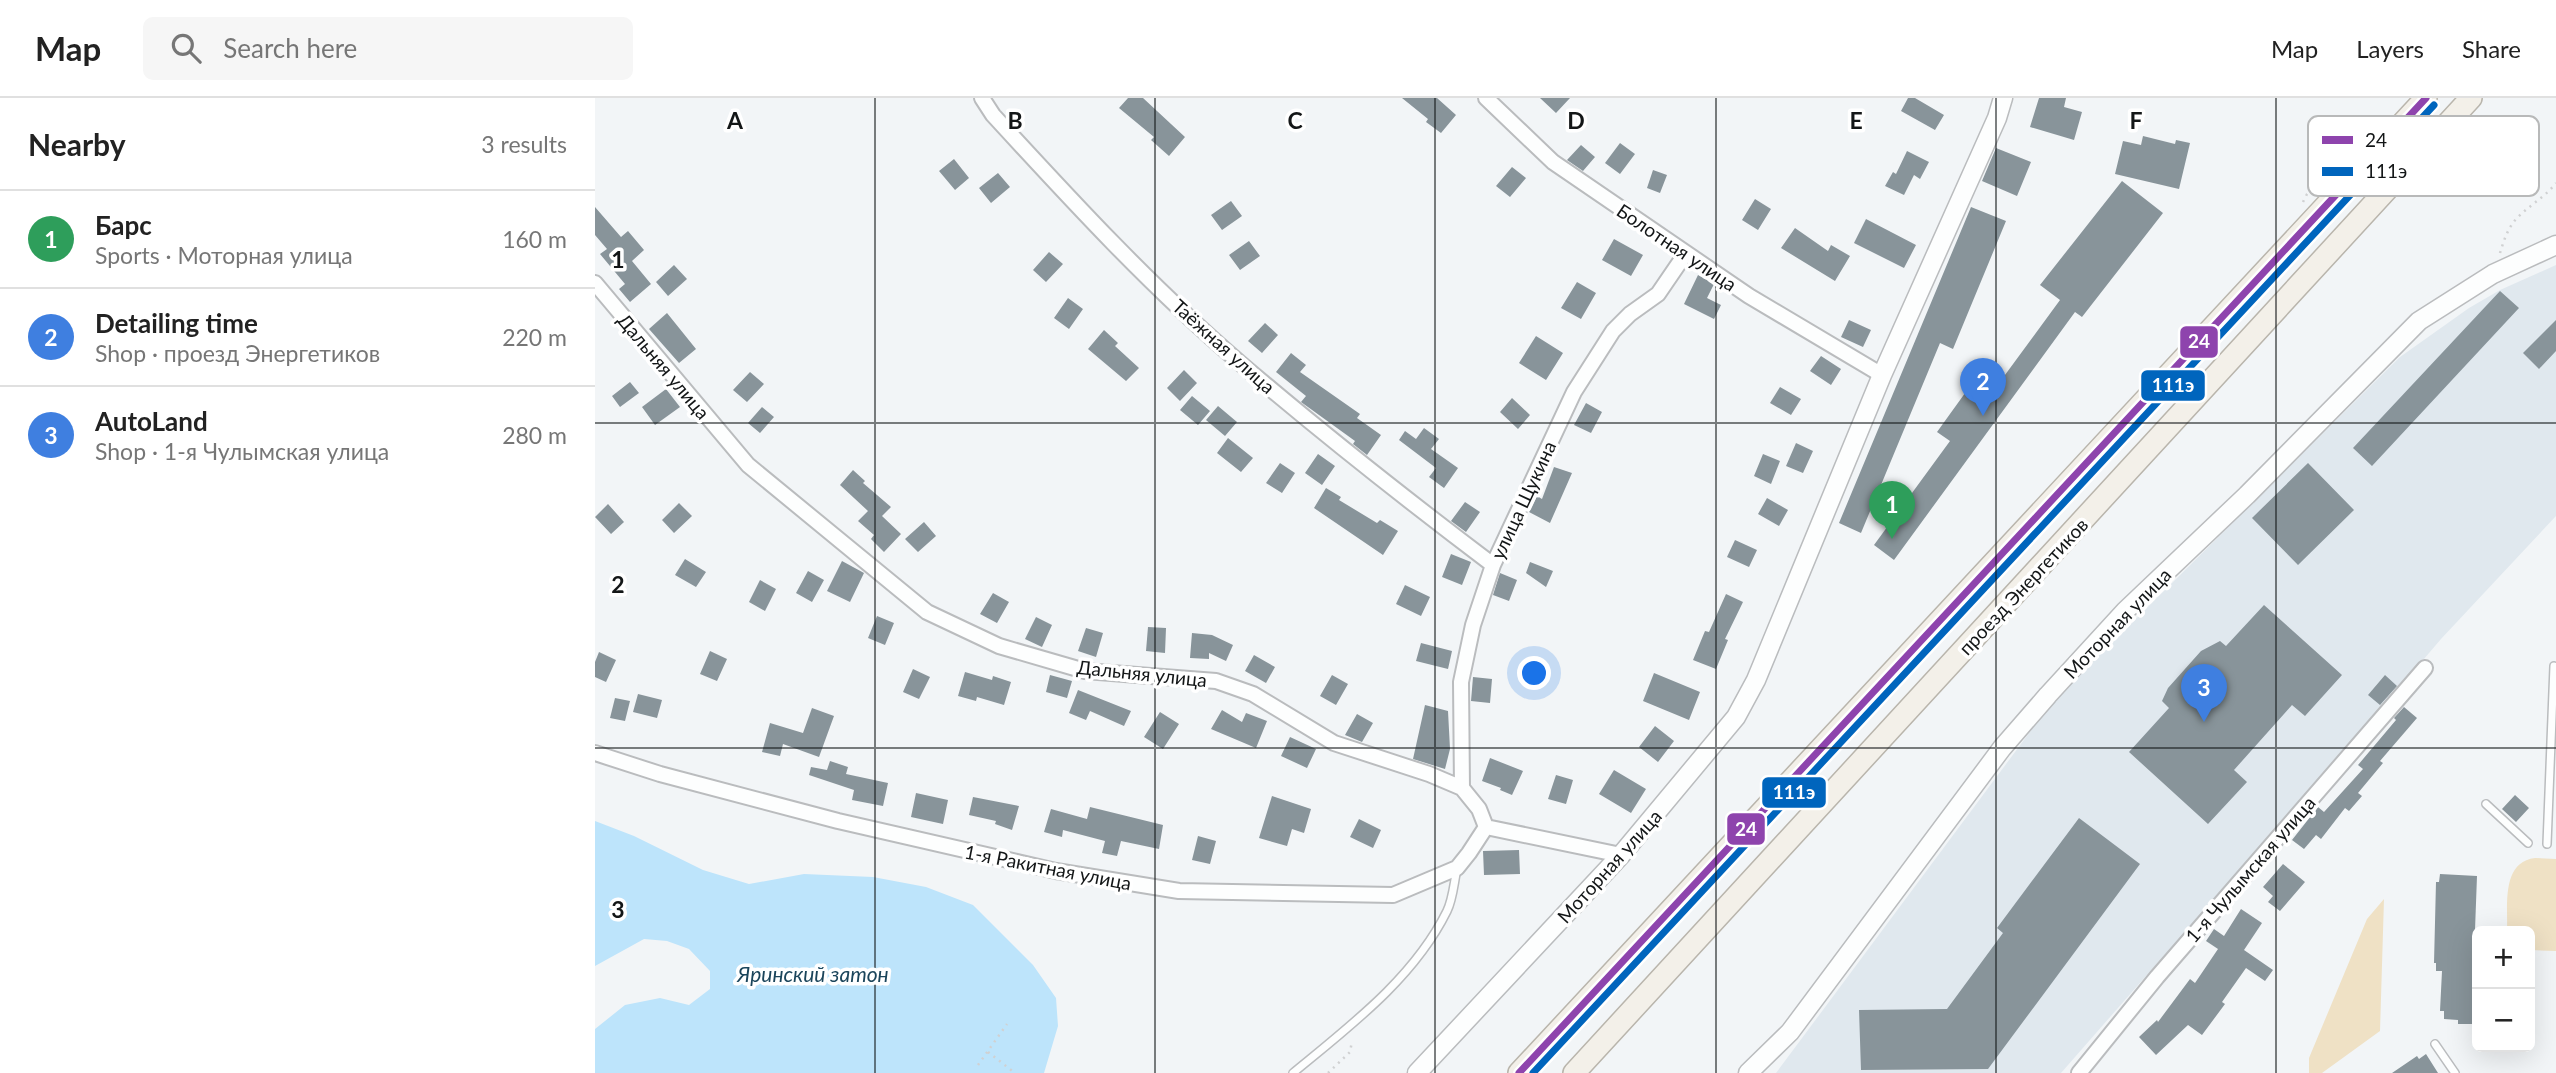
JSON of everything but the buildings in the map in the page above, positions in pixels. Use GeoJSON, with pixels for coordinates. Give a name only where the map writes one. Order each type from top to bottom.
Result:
{"type":"FeatureCollection","features":[{"type":"Feature","properties":{"kind":"main road","name":"проезд Энергетиков"},"geometry":{"type":"LineString","coordinates":[[2409,116],[2426,98]]}},
{"type":"Feature","properties":{"kind":"main road","name":"проезд Энергетиков"},"geometry":{"type":"LineString","coordinates":[[2454,116],[2471,98]]}},
{"type":"Feature","properties":{"kind":"main road","name":"проезд Энергетиков"},"geometry":{"type":"LineString","coordinates":[[1519,1073],[2335,196]]}},
{"type":"Feature","properties":{"kind":"main road","name":"проезд Энергетиков"},"geometry":{"type":"LineString","coordinates":[[1574,1073],[2381,196]]}},
{"type":"Feature","properties":{"kind":"street","name":"Таёжная улица"},"geometry":{"type":"LineString","coordinates":[[982,98],[993,115],[1131,262],[1238,362],[1383,482],[1493,565]]}},
{"type":"Feature","properties":{"kind":"street","name":"Болотная улица"},"geometry":{"type":"LineString","coordinates":[[1486,98],[1553,162],[1749,296],[1882,374]]}},
{"type":"Feature","properties":{"kind":"street","name":"Моторная улица"},"geometry":{"type":"LineString","coordinates":[[1417,1073],[1621,855],[1736,717],[1756,680],[1882,374],[1997,118],[2003,98]]}},
{"type":"Feature","properties":{"kind":"street","name":"Моторная улица"},"geometry":{"type":"LineString","coordinates":[[1748,1073],[1790,1032],[2002,748],[2125,611],[2247,495],[2419,321],[2493,274],[2556,245]]}},
{"type":"Feature","properties":{"kind":"street","name":"улица Щукина"},"geometry":{"type":"LineString","coordinates":[[1462,788],[1461,682],[1473,625],[1493,565],[1574,392],[1613,331],[1630,314],[1658,294],[1686,253]]}},
{"type":"Feature","properties":{"kind":"street","name":"Дальняя улица"},"geometry":{"type":"LineString","coordinates":[[595,283],[748,466],[927,612],[999,646],[1085,671],[1216,681],[1253,694],[1334,743],[1429,774],[1462,788]]}},
{"type":"Feature","properties":{"kind":"street","name":"1-я Чулымская улица"},"geometry":{"type":"LineString","coordinates":[[2079,1073],[2157,976],[2424,668]]}},
{"type":"Feature","properties":{"kind":"street","name":"1-я Ракитная улица"},"geometry":{"type":"LineString","coordinates":[[595,753],[660,774],[838,821],[1056,871],[1179,891],[1393,895],[1457,868]]}},
{"type":"Feature","properties":{"kind":"street"},"geometry":{"type":"LineString","coordinates":[[1462,788],[1479,810],[1486,827]]}},
{"type":"Feature","properties":{"kind":"street"},"geometry":{"type":"LineString","coordinates":[[1486,827],[1621,855]]}},
{"type":"Feature","properties":{"kind":"street"},"geometry":{"type":"LineString","coordinates":[[1457,868],[1486,827]]}},
{"type":"Feature","properties":{"kind":"lane"},"geometry":{"type":"LineString","coordinates":[[2547,844],[2554,666]]}},
{"type":"Feature","properties":{"kind":"lane"},"geometry":{"type":"LineString","coordinates":[[2486,804],[2528,843]]}},
{"type":"Feature","properties":{"kind":"lane"},"geometry":{"type":"LineString","coordinates":[[1293,1073],[1354,1023],[1410,968],[1448,909],[1457,868]]}},
{"type":"Feature","properties":{"kind":"lane"},"geometry":{"type":"LineString","coordinates":[[2435,1044],[2455,1073]]}},
{"type":"Feature","properties":{"kind":"path"},"geometry":{"type":"LineString","coordinates":[[2493,274],[2506,235],[2517,218],[2556,183]]}},
{"type":"Feature","properties":{"kind":"path"},"geometry":{"type":"LineString","coordinates":[[1328,1073],[1350,1052],[1354,1023]]}},
{"type":"Feature","properties":{"kind":"path"},"geometry":{"type":"LineString","coordinates":[[978,1065],[1007,1024]]}},
{"type":"Feature","properties":{"kind":"path"},"geometry":{"type":"LineString","coordinates":[[988,1052],[1015,1073]]}},
{"type":"Feature","properties":{"kind":"shaded area"},"geometry":{"type":"Polygon","coordinates":[[[2556,265],[2556,516],[2441,639],[2221,897],[2167,952],[2061,1073],[1776,1073],[2053,701],[2400,357],[2469,308],[2500,290],[2556,265]]]}},
{"type":"Feature","properties":{"kind":"shaded area"},"geometry":{"type":"Polygon","coordinates":[[[2535,858],[2556,859],[2556,951],[2535,950],[2535,926],[2507,926],[2507,898],[2511,876],[2524,861],[2535,858]]]}},
{"type":"Feature","properties":{"kind":"shaded area"},"geometry":{"type":"Polygon","coordinates":[[[2384,899],[2380,1031],[2322,1073],[2309,1073],[2309,1058],[2367,919],[2384,899]]]}},
{"type":"Feature","properties":{"kind":"water","name":"Яринский затон"},"geometry":{"type":"Polygon","coordinates":[[[595,821],[634,836],[703,870],[749,884],[804,874],[873,877],[926,887],[973,905],[1033,965],[1056,998],[1058,1026],[1044,1073],[595,1073],[595,1029],[625,1005],[660,998],[689,1005],[710,989],[710,971],[689,949],[667,941],[644,939],[595,966],[595,821]]]}},
{"type":"Feature","properties":{"kind":"transit line","name":"24"},"geometry":{"type":"LineString","coordinates":[[2409,116],[2426,98]]}},
{"type":"Feature","properties":{"kind":"transit line","name":"111э"},"geometry":{"type":"LineString","coordinates":[[2424,116],[2434,105]]}},
{"type":"Feature","properties":{"kind":"transit line","name":"24"},"geometry":{"type":"LineString","coordinates":[[1519,1073],[2335,196]]}},
{"type":"Feature","properties":{"kind":"transit line","name":"111э"},"geometry":{"type":"LineString","coordinates":[[1533,1073],[2349,196]]}},
{"type":"Feature","properties":{"kind":"place","name":"Detailing time"},"geometry":{"type":"Point","coordinates":[1983,416]}},
{"type":"Feature","properties":{"kind":"place","name":"Барс"},"geometry":{"type":"Point","coordinates":[1892,539]}},
{"type":"Feature","properties":{"kind":"place","name":"AutoLand"},"geometry":{"type":"Point","coordinates":[2204,722]}}]}
